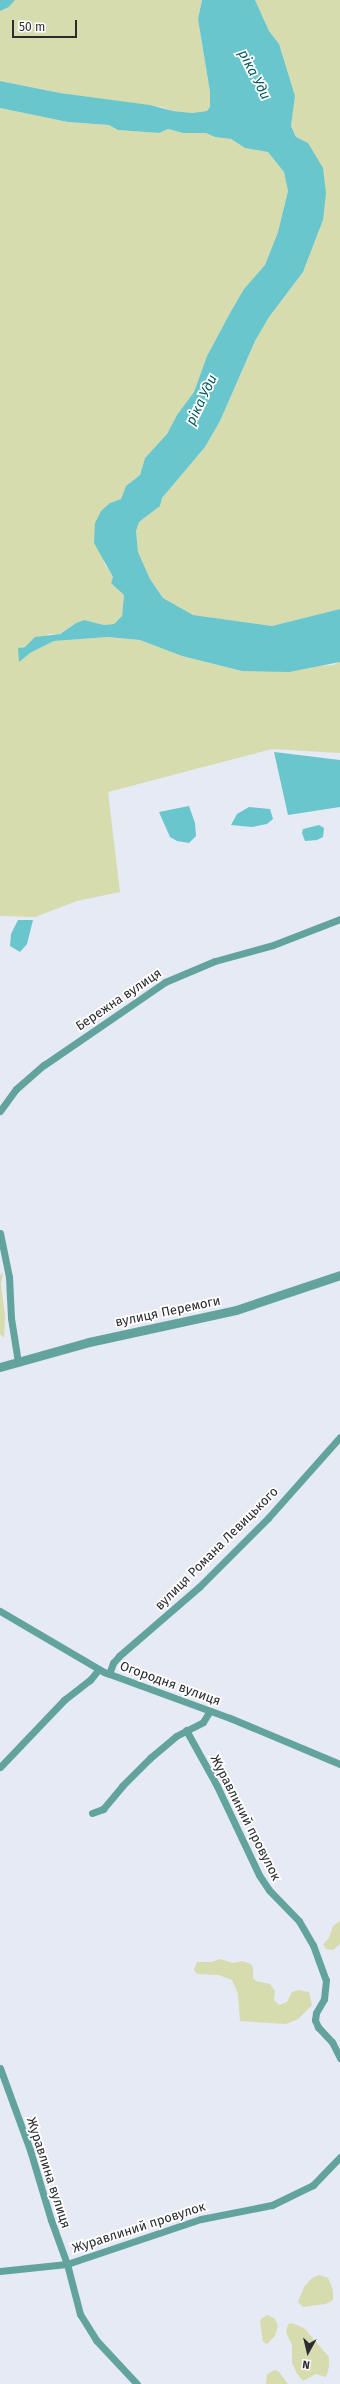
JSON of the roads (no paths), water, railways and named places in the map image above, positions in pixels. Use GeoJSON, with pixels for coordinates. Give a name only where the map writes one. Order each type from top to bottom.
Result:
{"type":"FeatureCollection","features":[{"type":"Feature","properties":{"kind":"street","name":"Бережна вулиця"},"geometry":{"type":"LineString","coordinates":[[0,1111],[16,1089],[44,1065],[165,982],[215,961],[273,945],[340,919]]}},
{"type":"Feature","properties":{"kind":"street"},"geometry":{"type":"LineString","coordinates":[[0,1233],[9,1277],[11,1318],[18,1362]]}},
{"type":"Feature","properties":{"kind":"street","name":"вулиця Перемоги"},"geometry":{"type":"LineString","coordinates":[[0,1367],[89,1342],[236,1310],[340,1275]]}},
{"type":"Feature","properties":{"kind":"street","name":"вулиця Романа Левицького"},"geometry":{"type":"LineString","coordinates":[[109,1674],[113,1663],[119,1656],[200,1587],[268,1518],[340,1438]]}},
{"type":"Feature","properties":{"kind":"street","name":"Огородня вулиця"},"geometry":{"type":"LineString","coordinates":[[0,1611],[109,1674],[210,1711],[340,1764]]}},
{"type":"Feature","properties":{"kind":"street"},"geometry":{"type":"LineString","coordinates":[[0,1767],[64,1700],[90,1680],[99,1669]]}},
{"type":"Feature","properties":{"kind":"street"},"geometry":{"type":"LineString","coordinates":[[92,1813],[103,1809],[134,1774],[171,1741],[186,1730],[203,1722],[210,1711]]}},
{"type":"Feature","properties":{"kind":"street","name":"Журавлиний провулок"},"geometry":{"type":"LineString","coordinates":[[186,1730],[217,1786],[259,1875],[269,1890],[298,1921],[313,1945],[326,1980],[324,1999],[316,2013],[315,2020],[318,2027],[332,2042],[340,2058]]}},
{"type":"Feature","properties":{"kind":"street","name":"Журавлина вулиця"},"geometry":{"type":"LineString","coordinates":[[0,2068],[30,2150],[51,2220],[67,2264],[72,2289],[86,2325],[110,2356],[137,2384]]}},
{"type":"Feature","properties":{"kind":"street","name":"Журавлиний провулок"},"geometry":{"type":"LineString","coordinates":[[0,2271],[67,2264],[201,2219],[272,2205],[313,2185],[340,2157]]}},
{"type":"Feature","properties":{"kind":"water"},"geometry":{"type":"Polygon","coordinates":[[[0,0],[15,0],[9,7],[0,11],[0,0]]]}},
{"type":"Feature","properties":{"kind":"water","name":"ріка Уди"},"geometry":{"type":"Polygon","coordinates":[[[202,0],[255,0],[269,31],[279,44],[295,96],[291,126],[296,137],[308,143],[323,168],[326,193],[323,220],[303,272],[269,317],[255,341],[220,421],[205,447],[162,498],[160,506],[139,522],[136,531],[138,552],[150,579],[163,598],[193,615],[272,626],[340,609],[340,662],[289,672],[242,671],[182,656],[140,640],[108,637],[54,641],[30,653],[19,662],[18,648],[25,647],[35,637],[60,634],[76,623],[84,620],[104,625],[114,624],[122,616],[124,595],[111,583],[113,577],[94,543],[95,523],[101,511],[110,503],[121,499],[126,486],[140,475],[145,458],[167,434],[177,415],[194,392],[207,356],[230,313],[244,289],[265,265],[278,232],[288,191],[284,172],[268,152],[245,148],[231,139],[215,137],[206,133],[183,133],[168,129],[159,133],[118,130],[109,125],[68,122],[0,108],[0,81],[60,93],[150,105],[173,111],[192,113],[207,111],[210,107],[210,92],[198,19],[202,0]]]}},
{"type":"Feature","properties":{"kind":"water"},"geometry":{"type":"Polygon","coordinates":[[[274,752],[340,760],[340,807],[288,815],[274,752]]]}},
{"type":"Feature","properties":{"kind":"water"},"geometry":{"type":"Polygon","coordinates":[[[189,806],[195,823],[196,836],[189,843],[177,841],[170,837],[159,812],[189,806]]]}},
{"type":"Feature","properties":{"kind":"water"},"geometry":{"type":"Polygon","coordinates":[[[249,807],[270,809],[273,819],[267,824],[252,827],[231,825],[237,814],[249,807]]]}},
{"type":"Feature","properties":{"kind":"water"},"geometry":{"type":"Polygon","coordinates":[[[319,825],[324,828],[323,837],[317,840],[305,841],[302,833],[303,829],[319,825]]]}},
{"type":"Feature","properties":{"kind":"water"},"geometry":{"type":"Polygon","coordinates":[[[18,920],[33,920],[27,944],[20,952],[10,946],[11,934],[18,920]]]}}]}
